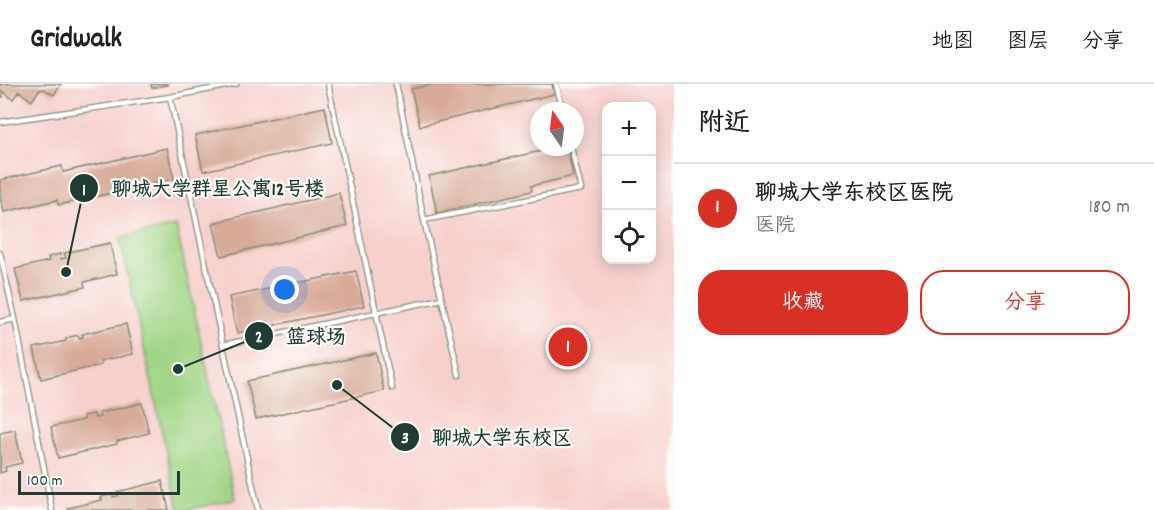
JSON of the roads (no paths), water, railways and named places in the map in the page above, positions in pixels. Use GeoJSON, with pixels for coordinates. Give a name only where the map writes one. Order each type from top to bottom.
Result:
{"type":"FeatureCollection","features":[{"type":"Feature","properties":{"kind":"lane"},"geometry":{"type":"LineString","coordinates":[[0,122],[170,98],[236,84]]}},
{"type":"Feature","properties":{"kind":"lane"},"geometry":{"type":"LineString","coordinates":[[328,84],[392,388]]}},
{"type":"Feature","properties":{"kind":"lane"},"geometry":{"type":"LineString","coordinates":[[396,84],[459,375]]}},
{"type":"Feature","properties":{"kind":"lane"},"geometry":{"type":"LineString","coordinates":[[556,84],[561,102]]}},
{"type":"Feature","properties":{"kind":"lane"},"geometry":{"type":"LineString","coordinates":[[170,98],[258,510]]}},
{"type":"Feature","properties":{"kind":"lane"},"geometry":{"type":"LineString","coordinates":[[424,220],[581,189],[573,156]]}},
{"type":"Feature","properties":{"kind":"lane"},"geometry":{"type":"LineString","coordinates":[[0,253],[52,510]]}},
{"type":"Feature","properties":{"kind":"lane"},"geometry":{"type":"LineString","coordinates":[[223,345],[442,299]]}},
{"type":"Feature","properties":{"kind":"lane"},"geometry":{"type":"LineString","coordinates":[[0,322],[15,319]]}},
{"type":"Feature","properties":{"kind":"place","name":"聊城大学群星公寓12号楼"},"geometry":{"type":"Point","coordinates":[66,272]}},
{"type":"Feature","properties":{"kind":"place","name":"聊城大学东校区医院"},"geometry":{"type":"Point","coordinates":[568,347]}},
{"type":"Feature","properties":{"kind":"place","name":"篮球场"},"geometry":{"type":"Point","coordinates":[178,369]}},
{"type":"Feature","properties":{"kind":"place","name":"聊城大学东校区"},"geometry":{"type":"Point","coordinates":[337,385]}}]}
